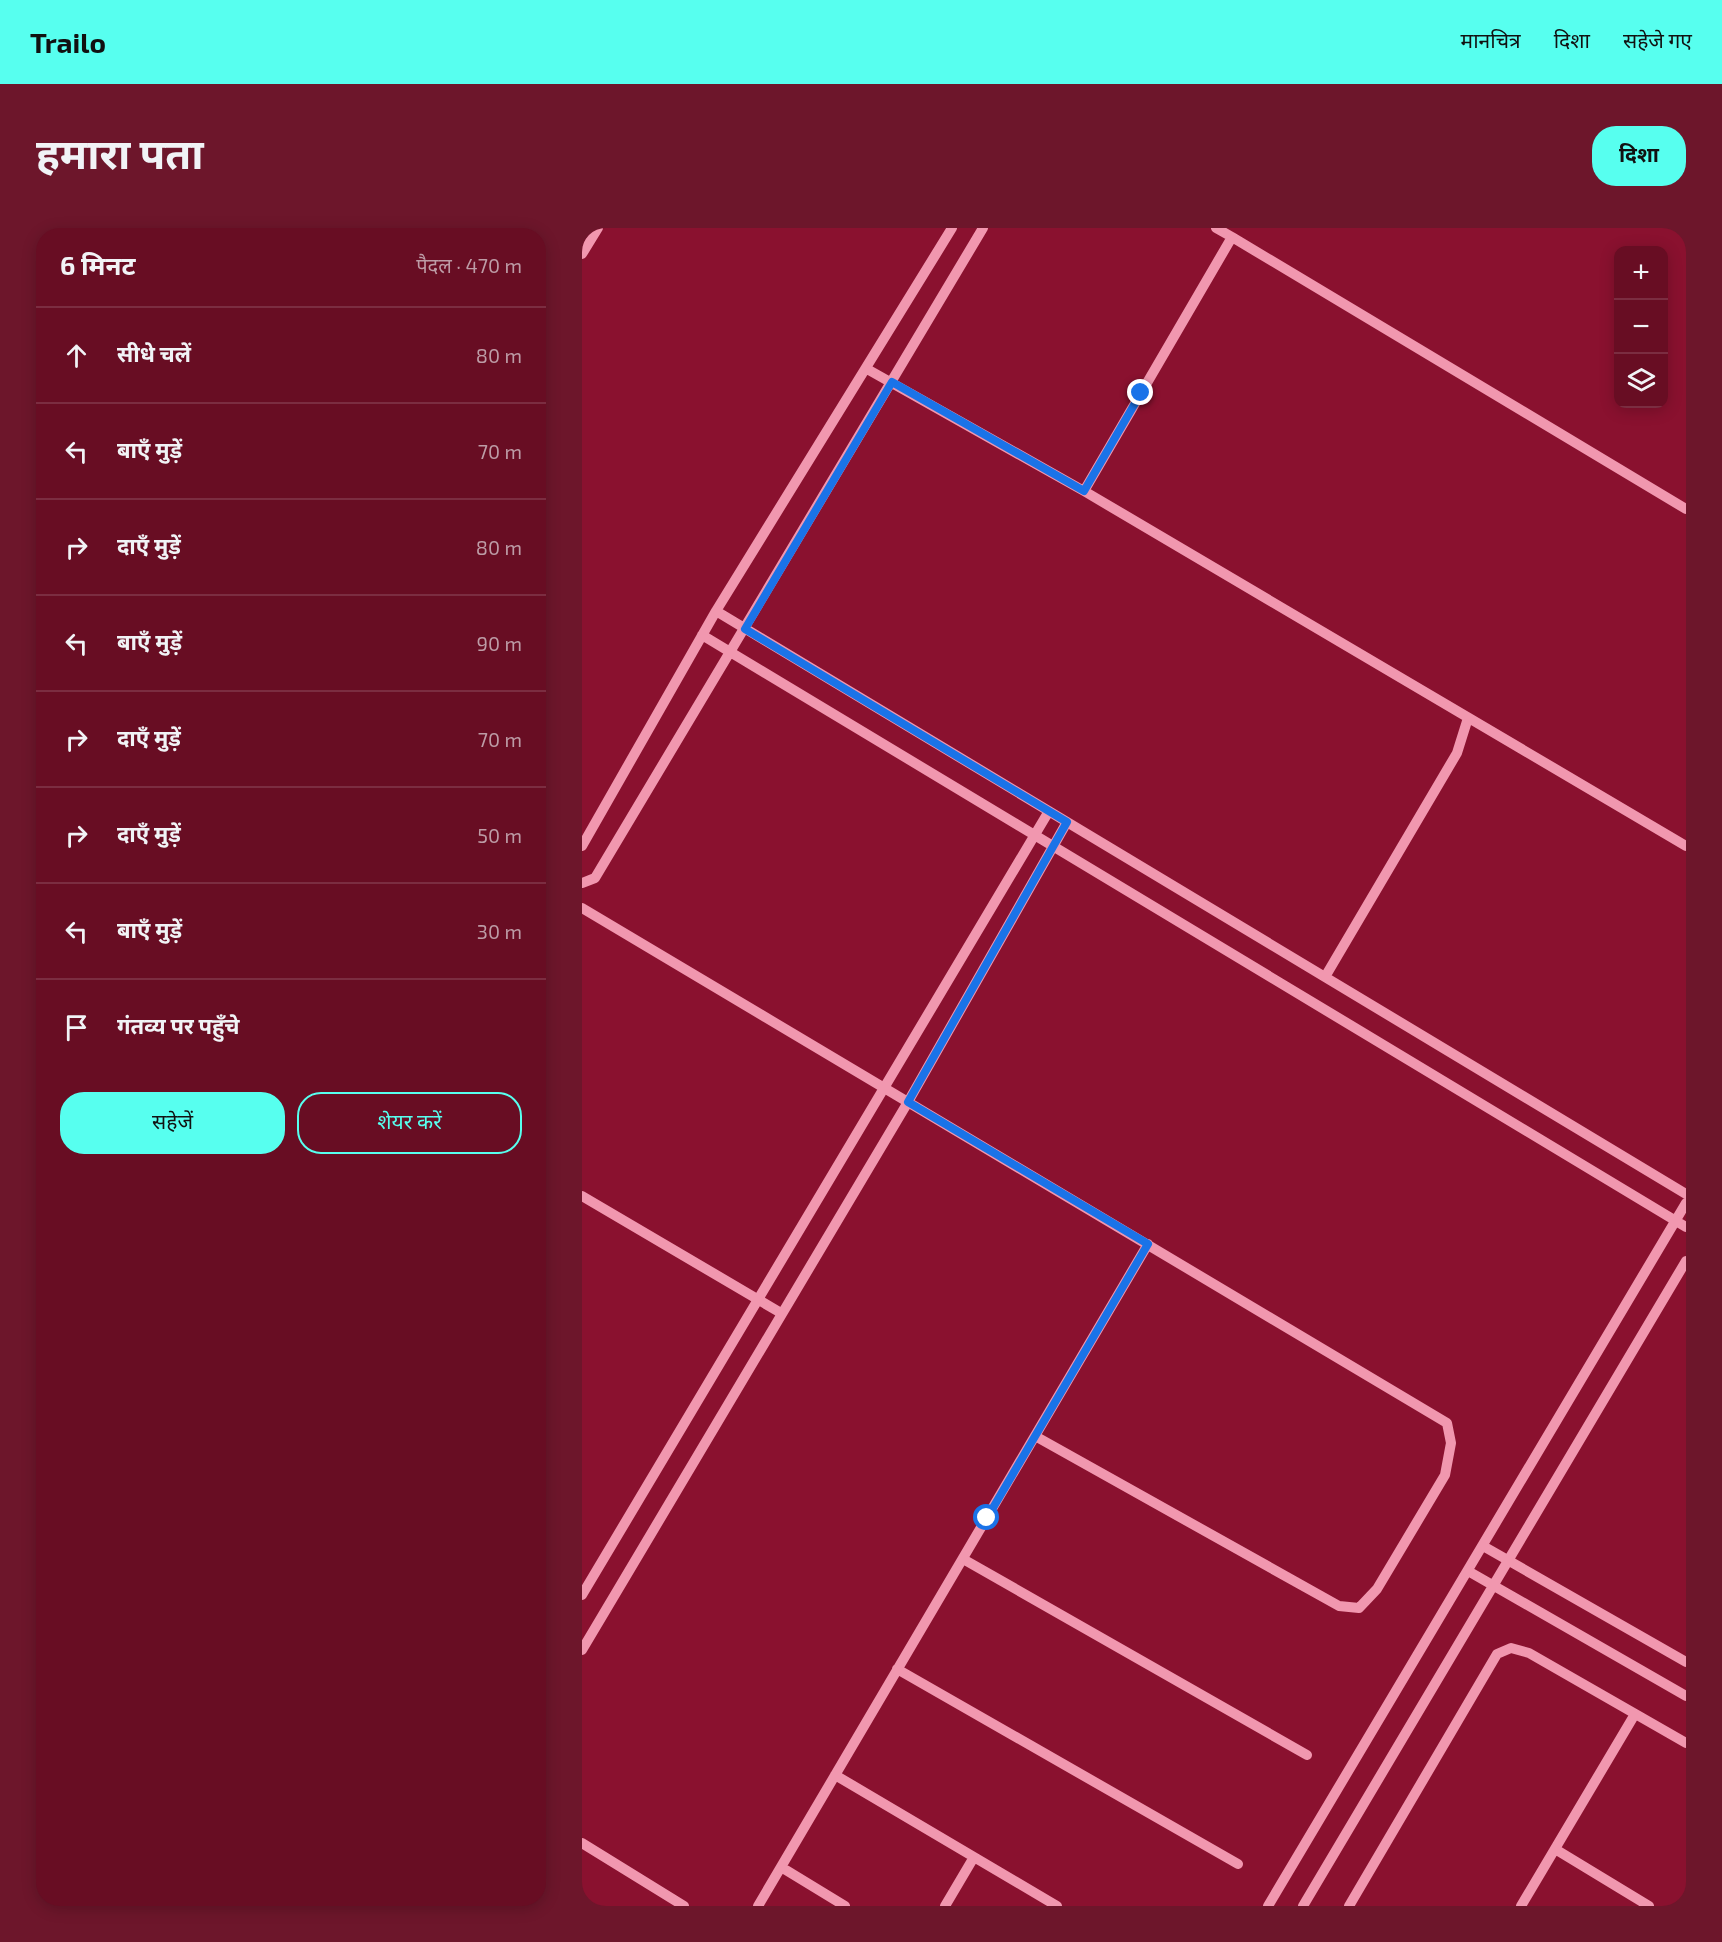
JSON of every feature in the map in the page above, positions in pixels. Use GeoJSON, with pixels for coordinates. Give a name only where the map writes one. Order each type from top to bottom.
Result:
{"type":"FeatureCollection","features":[{"type":"Feature","properties":{"kind":"street"},"geometry":{"type":"LineString","coordinates":[[582,254],[598,228]]}},
{"type":"Feature","properties":{"kind":"street"},"geometry":{"type":"LineString","coordinates":[[582,846],[702,635],[952,228]]}},
{"type":"Feature","properties":{"kind":"street"},"geometry":{"type":"LineString","coordinates":[[582,883],[594,878],[983,228]]}},
{"type":"Feature","properties":{"kind":"street"},"geometry":{"type":"LineString","coordinates":[[1216,228],[1686,509]]}},
{"type":"Feature","properties":{"kind":"street"},"geometry":{"type":"LineString","coordinates":[[1084,491],[1232,237]]}},
{"type":"Feature","properties":{"kind":"street"},"geometry":{"type":"LineString","coordinates":[[867,369],[1084,491],[1686,846]]}},
{"type":"Feature","properties":{"kind":"street"},"geometry":{"type":"LineString","coordinates":[[717,611],[1686,1194]]}},
{"type":"Feature","properties":{"kind":"street"},"geometry":{"type":"LineString","coordinates":[[702,635],[1686,1227]]}},
{"type":"Feature","properties":{"kind":"street"},"geometry":{"type":"LineString","coordinates":[[1325,977],[1457,753],[1468,718]]}},
{"type":"Feature","properties":{"kind":"street"},"geometry":{"type":"LineString","coordinates":[[582,1594],[1048,811]]}},
{"type":"Feature","properties":{"kind":"street"},"geometry":{"type":"LineString","coordinates":[[582,1650],[908,1102],[1067,822]]}},
{"type":"Feature","properties":{"kind":"street"},"geometry":{"type":"LineString","coordinates":[[582,908],[1447,1423],[1451,1443],[1445,1475],[1377,1588],[1359,1608],[1339,1606],[1035,1436]]}},
{"type":"Feature","properties":{"kind":"street"},"geometry":{"type":"LineString","coordinates":[[582,1196],[781,1313]]}},
{"type":"Feature","properties":{"kind":"street"},"geometry":{"type":"LineString","coordinates":[[1268,1906],[1686,1203]]}},
{"type":"Feature","properties":{"kind":"street"},"geometry":{"type":"LineString","coordinates":[[758,1906],[1148,1244]]}},
{"type":"Feature","properties":{"kind":"street"},"geometry":{"type":"LineString","coordinates":[[1303,1906],[1686,1261]]}},
{"type":"Feature","properties":{"kind":"street"},"geometry":{"type":"LineString","coordinates":[[1483,1546],[1686,1662]]}},
{"type":"Feature","properties":{"kind":"street"},"geometry":{"type":"LineString","coordinates":[[963,1559],[1307,1755]]}},
{"type":"Feature","properties":{"kind":"street"},"geometry":{"type":"LineString","coordinates":[[1468,1570],[1686,1696]]}},
{"type":"Feature","properties":{"kind":"street"},"geometry":{"type":"LineString","coordinates":[[1349,1906],[1497,1654],[1511,1648],[1529,1653],[1686,1743]]}},
{"type":"Feature","properties":{"kind":"street"},"geometry":{"type":"LineString","coordinates":[[897,1670],[1238,1864]]}},
{"type":"Feature","properties":{"kind":"street"},"geometry":{"type":"LineString","coordinates":[[1521,1906],[1635,1714]]}},
{"type":"Feature","properties":{"kind":"street"},"geometry":{"type":"LineString","coordinates":[[835,1775],[1056,1906]]}},
{"type":"Feature","properties":{"kind":"street"},"geometry":{"type":"LineString","coordinates":[[582,1843],[684,1906]]}},
{"type":"Feature","properties":{"kind":"street"},"geometry":{"type":"LineString","coordinates":[[1555,1849],[1649,1906]]}},
{"type":"Feature","properties":{"kind":"street"},"geometry":{"type":"LineString","coordinates":[[945,1906],[974,1857]]}},
{"type":"Feature","properties":{"kind":"street"},"geometry":{"type":"LineString","coordinates":[[781,1867],[845,1906]]}},
{"type":"Feature","properties":{"kind":"route"},"geometry":{"type":"LineString","coordinates":[[987,1518],[1148,1244],[908,1102],[1067,822],[745,629],[892,382],[1084,491],[1141,393]]}}]}
